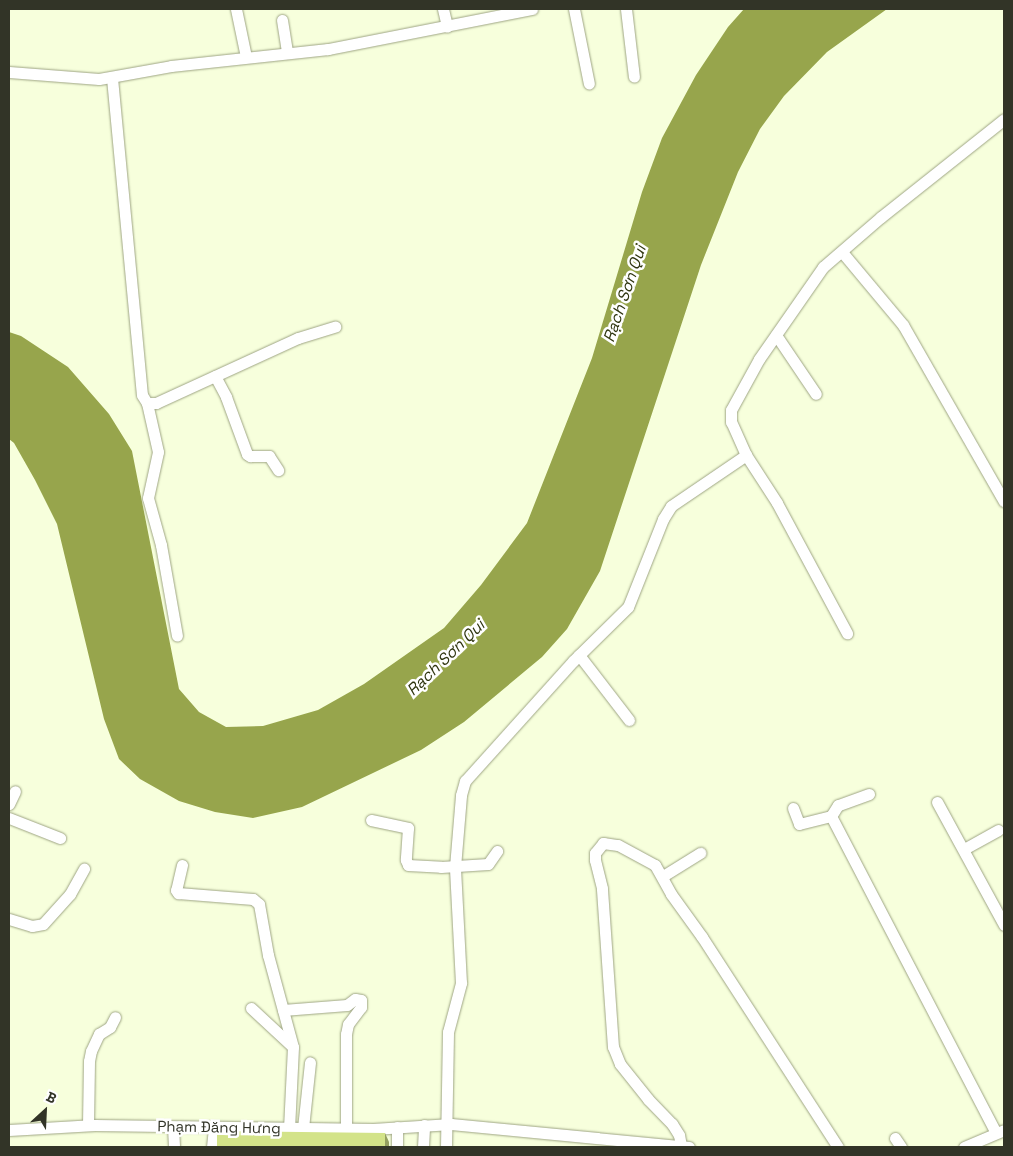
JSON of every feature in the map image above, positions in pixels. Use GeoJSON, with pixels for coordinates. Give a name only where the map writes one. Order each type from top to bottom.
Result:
{"type":"FeatureCollection","features":[{"type":"Feature","properties":{"kind":"street"},"geometry":{"type":"LineString","coordinates":[[236,9],[246,57]]}},
{"type":"Feature","properties":{"kind":"street"},"geometry":{"type":"LineString","coordinates":[[443,9],[447,26]]}},
{"type":"Feature","properties":{"kind":"street"},"geometry":{"type":"LineString","coordinates":[[9,72],[84,79],[112,78],[171,66],[328,49],[447,26],[483,14],[530,9]]}},
{"type":"Feature","properties":{"kind":"street"},"geometry":{"type":"LineString","coordinates":[[574,9],[589,84]]}},
{"type":"Feature","properties":{"kind":"street"},"geometry":{"type":"LineString","coordinates":[[626,9],[634,77]]}},
{"type":"Feature","properties":{"kind":"street"},"geometry":{"type":"LineString","coordinates":[[282,20],[287,53]]}},
{"type":"Feature","properties":{"kind":"street"},"geometry":{"type":"LineString","coordinates":[[112,78],[142,395],[147,403],[158,452],[148,498],[161,545],[177,636]]}},
{"type":"Feature","properties":{"kind":"street"},"geometry":{"type":"LineString","coordinates":[[847,633],[777,503],[746,455],[730,416],[759,359],[823,267],[881,217],[1004,119]]}},
{"type":"Feature","properties":{"kind":"street"},"geometry":{"type":"LineString","coordinates":[[842,252],[887,303],[903,325],[1004,501]]}},
{"type":"Feature","properties":{"kind":"street"},"geometry":{"type":"LineString","coordinates":[[147,403],[156,403],[298,338],[335,327]]}},
{"type":"Feature","properties":{"kind":"street"},"geometry":{"type":"LineString","coordinates":[[776,335],[816,394]]}},
{"type":"Feature","properties":{"kind":"street"},"geometry":{"type":"LineString","coordinates":[[215,376],[226,396],[247,454],[250,456],[269,456],[278,470]]}},
{"type":"Feature","properties":{"kind":"street"},"geometry":{"type":"LineString","coordinates":[[423,1147],[435,1124],[448,1032],[461,983],[449,867],[465,781],[579,655],[628,607],[666,512],[671,506],[746,455]]}},
{"type":"Feature","properties":{"kind":"street"},"geometry":{"type":"LineString","coordinates":[[579,655],[629,720]]}},
{"type":"Feature","properties":{"kind":"street"},"geometry":{"type":"LineString","coordinates":[[9,804],[15,791]]}},
{"type":"Feature","properties":{"kind":"street"},"geometry":{"type":"LineString","coordinates":[[793,808],[799,824],[831,816],[838,806],[869,794]]}},
{"type":"Feature","properties":{"kind":"street"},"geometry":{"type":"LineString","coordinates":[[937,802],[1004,925]]}},
{"type":"Feature","properties":{"kind":"street"},"geometry":{"type":"LineString","coordinates":[[831,816],[1000,1132],[964,1147]]}},
{"type":"Feature","properties":{"kind":"street"},"geometry":{"type":"LineString","coordinates":[[9,818],[60,838]]}},
{"type":"Feature","properties":{"kind":"street"},"geometry":{"type":"LineString","coordinates":[[371,820],[408,828],[406,860],[408,866],[449,867],[488,864],[497,851]]}},
{"type":"Feature","properties":{"kind":"street"},"geometry":{"type":"LineString","coordinates":[[964,849],[998,830]]}},
{"type":"Feature","properties":{"kind":"street"},"geometry":{"type":"LineString","coordinates":[[685,1147],[672,1124],[648,1099],[616,1058],[610,1027],[602,888],[594,860],[598,846],[611,842],[648,860],[663,876],[671,894],[702,936],[838,1147]]}},
{"type":"Feature","properties":{"kind":"street"},"geometry":{"type":"LineString","coordinates":[[663,876],[700,853]]}},
{"type":"Feature","properties":{"kind":"street"},"geometry":{"type":"LineString","coordinates":[[182,865],[176,890],[178,892],[257,900],[268,955],[292,1047],[288,1128]]}},
{"type":"Feature","properties":{"kind":"street"},"geometry":{"type":"LineString","coordinates":[[9,919],[32,926],[43,924],[70,894],[84,869]]}},
{"type":"Feature","properties":{"kind":"street"},"geometry":{"type":"LineString","coordinates":[[283,1010],[347,1006],[355,999],[361,1000],[362,1007],[348,1024],[346,1034],[346,1128]]}},
{"type":"Feature","properties":{"kind":"street"},"geometry":{"type":"LineString","coordinates":[[251,1008],[292,1047]]}},
{"type":"Feature","properties":{"kind":"street"},"geometry":{"type":"LineString","coordinates":[[88,1125],[89,1061],[91,1051],[99,1034],[110,1026],[116,1017]]}},
{"type":"Feature","properties":{"kind":"street"},"geometry":{"type":"LineString","coordinates":[[303,1128],[310,1062]]}},
{"type":"Feature","properties":{"kind":"street"},"geometry":{"type":"LineString","coordinates":[[435,1124],[446,1147]]}},
{"type":"Feature","properties":{"kind":"street","name":"Phạm Đăng Hưng"},"geometry":{"type":"LineString","coordinates":[[9,1130],[88,1125],[346,1128],[435,1124],[685,1147]]}},
{"type":"Feature","properties":{"kind":"street"},"geometry":{"type":"LineString","coordinates":[[173,1127],[174,1147]]}},
{"type":"Feature","properties":{"kind":"street"},"geometry":{"type":"LineString","coordinates":[[212,1147],[214,1127]]}},
{"type":"Feature","properties":{"kind":"street"},"geometry":{"type":"LineString","coordinates":[[397,1127],[397,1147]]}},
{"type":"Feature","properties":{"kind":"water","name":"Rạch Sơn Qui"},"geometry":{"type":"Polygon","coordinates":[[[744,9],[887,9],[827,52],[784,96],[760,129],[738,172],[701,265],[600,571],[567,629],[542,657],[464,722],[421,750],[302,807],[253,818],[215,812],[179,801],[140,779],[119,759],[104,719],[57,524],[35,480],[14,443],[9,439],[9,332],[21,336],[68,367],[109,414],[132,451],[179,689],[199,712],[226,727],[263,726],[318,710],[364,684],[444,628],[481,585],[527,523],[592,358],[642,192],[662,138],[696,75],[728,27],[744,9]]]}},
{"type":"Feature","properties":{"kind":"building"},"geometry":{"type":"Polygon","coordinates":[[[217,1131],[385,1133],[385,1147],[217,1147],[217,1131]]]}}]}
